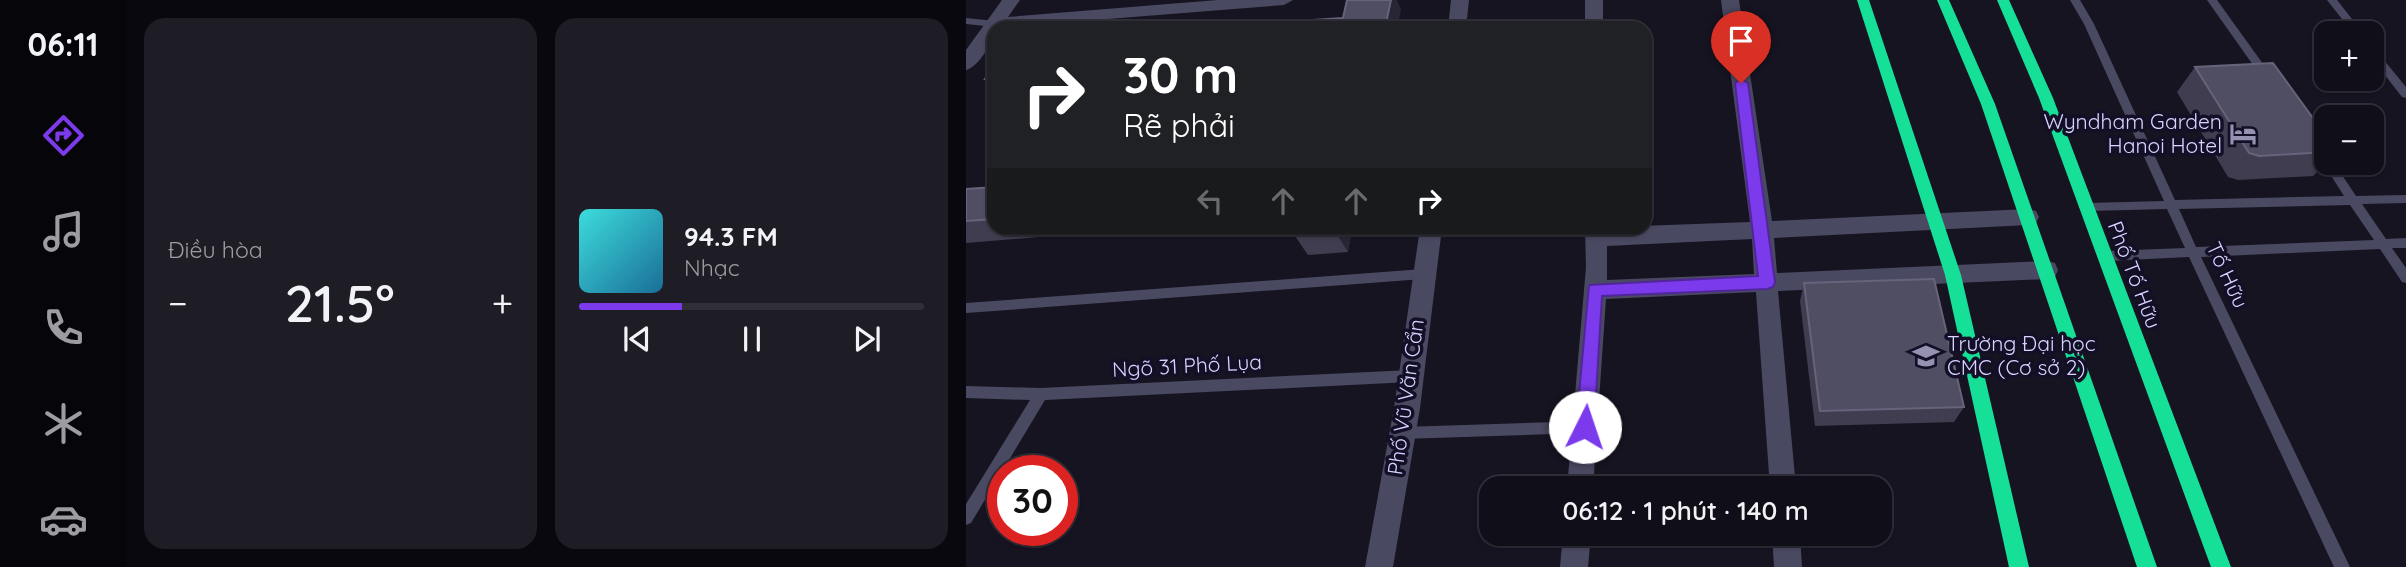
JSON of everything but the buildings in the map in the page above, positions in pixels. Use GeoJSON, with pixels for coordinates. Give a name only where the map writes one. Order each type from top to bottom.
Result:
{"type":"FeatureCollection","features":[{"type":"Feature","properties":{"kind":"main road"},"geometry":{"type":"LineString","coordinates":[[1863,0],[1953,275],[2019,567]]}},
{"type":"Feature","properties":{"kind":"main road"},"geometry":{"type":"LineString","coordinates":[[1944,0],[1988,104],[2147,567]]}},
{"type":"Feature","properties":{"kind":"main road","name":"Phố Tố Hữu"},"geometry":{"type":"LineString","coordinates":[[2003,0],[2046,98],[2221,567]]}},
{"type":"Feature","properties":{"kind":"street"},"geometry":{"type":"LineString","coordinates":[[997,21],[1011,0]]}},
{"type":"Feature","properties":{"kind":"street"},"geometry":{"type":"LineString","coordinates":[[1031,21],[1284,0]]}},
{"type":"Feature","properties":{"kind":"street"},"geometry":{"type":"LineString","coordinates":[[1458,21],[1460,0]]}},
{"type":"Feature","properties":{"kind":"street"},"geometry":{"type":"LineString","coordinates":[[1594,0],[1594,21]]}},
{"type":"Feature","properties":{"kind":"street"},"geometry":{"type":"LineString","coordinates":[[1730,0],[1762,230],[1782,476]]}},
{"type":"Feature","properties":{"kind":"street"},"geometry":{"type":"LineString","coordinates":[[966,64],[987,35]]}},
{"type":"Feature","properties":{"kind":"street"},"geometry":{"type":"LineString","coordinates":[[1652,232],[1762,230],[2028,217]]}},
{"type":"Feature","properties":{"kind":"street","name":"Phố Vũ Văn Cẩn"},"geometry":{"type":"LineString","coordinates":[[1379,567],[1402,433],[1430,235]]}},
{"type":"Feature","properties":{"kind":"street"},"geometry":{"type":"LineString","coordinates":[[1581,476],[1597,235]]}},
{"type":"Feature","properties":{"kind":"street"},"geometry":{"type":"LineString","coordinates":[[1595,290],[2047,271]]}},
{"type":"Feature","properties":{"kind":"street"},"geometry":{"type":"LineString","coordinates":[[1574,567],[1576,546]]}},
{"type":"Feature","properties":{"kind":"street"},"geometry":{"type":"LineString","coordinates":[[1787,546],[1788,567]]}},
{"type":"Feature","properties":{"kind":"lane","name":"Tố Hữu"},"geometry":{"type":"LineString","coordinates":[[2074,0],[2089,24],[2193,253],[2342,567]]}},
{"type":"Feature","properties":{"kind":"lane"},"geometry":{"type":"LineString","coordinates":[[2213,0],[2277,91]]}},
{"type":"Feature","properties":{"kind":"lane"},"geometry":{"type":"LineString","coordinates":[[2332,0],[2349,21]]}},
{"type":"Feature","properties":{"kind":"lane"},"geometry":{"type":"LineString","coordinates":[[966,22],[987,23]]}},
{"type":"Feature","properties":{"kind":"lane"},"geometry":{"type":"LineString","coordinates":[[2384,66],[2406,94]]}},
{"type":"Feature","properties":{"kind":"lane"},"geometry":{"type":"LineString","coordinates":[[2337,175],[2406,278]]}},
{"type":"Feature","properties":{"kind":"lane"},"geometry":{"type":"LineString","coordinates":[[2085,207],[2406,199]]}},
{"type":"Feature","properties":{"kind":"lane"},"geometry":{"type":"LineString","coordinates":[[2104,256],[2406,243]]}},
{"type":"Feature","properties":{"kind":"lane"},"geometry":{"type":"LineString","coordinates":[[966,308],[1423,274]]}},
{"type":"Feature","properties":{"kind":"lane","name":"Ngõ 31 Phố Lụa"},"geometry":{"type":"LineString","coordinates":[[966,392],[1041,394],[1410,376]]}},
{"type":"Feature","properties":{"kind":"lane"},"geometry":{"type":"LineString","coordinates":[[966,518],[1041,394]]}},
{"type":"Feature","properties":{"kind":"lane"},"geometry":{"type":"LineString","coordinates":[[1402,433],[1585,427]]}},
{"type":"Feature","properties":{"kind":"traffic: fast"},"geometry":{"type":"LineString","coordinates":[[1863,0],[1953,275],[2019,567]]}},
{"type":"Feature","properties":{"kind":"traffic: fast"},"geometry":{"type":"LineString","coordinates":[[1943,0],[1988,104],[2147,567]]}},
{"type":"Feature","properties":{"kind":"traffic: fast"},"geometry":{"type":"LineString","coordinates":[[2003,0],[2046,98],[2221,567]]}},
{"type":"Feature","properties":{"kind":"place","name":"Wyndham Garden Hanoi Hotel"},"geometry":{"type":"Point","coordinates":[2243,134]}},
{"type":"Feature","properties":{"kind":"place","name":"Trường Đại học CMC (Cơ sở 2)"},"geometry":{"type":"Point","coordinates":[1926,356]}},
{"type":"Feature","properties":{"kind":"route"},"geometry":{"type":"LineString","coordinates":[[1585,427],[1595,290],[1767,282],[1741,83]]}}]}
